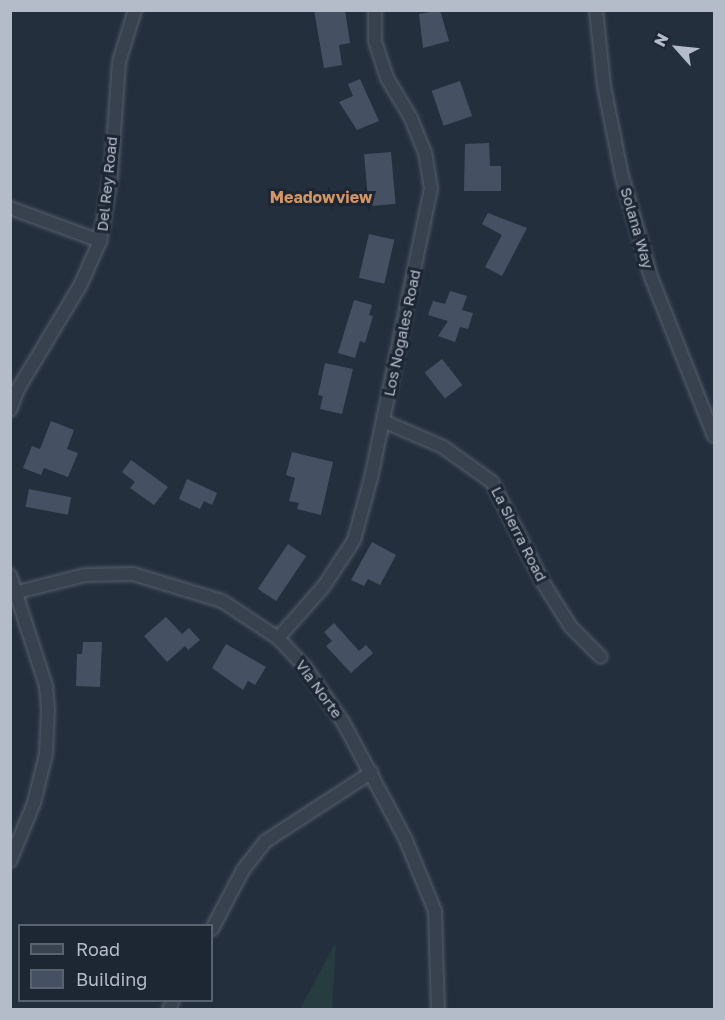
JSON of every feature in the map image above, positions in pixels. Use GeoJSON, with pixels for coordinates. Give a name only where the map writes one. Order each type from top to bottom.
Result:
{"type":"FeatureCollection","features":[{"type":"Feature","properties":{"kind":"street","name":"Del Rey Road"},"geometry":{"type":"LineString","coordinates":[[10,410],[18,389],[80,285],[100,241],[111,176],[119,62],[135,10]]}},
{"type":"Feature","properties":{"kind":"street","name":"Los Nogales Road"},"geometry":{"type":"LineString","coordinates":[[278,638],[324,586],[354,540],[383,421],[431,189],[424,153],[411,118],[387,78],[378,50],[375,10]]}},
{"type":"Feature","properties":{"kind":"street","name":"Solana Way"},"geometry":{"type":"LineString","coordinates":[[596,10],[604,86],[621,176],[651,277],[714,436]]}},
{"type":"Feature","properties":{"kind":"street"},"geometry":{"type":"LineString","coordinates":[[10,208],[100,241]]}},
{"type":"Feature","properties":{"kind":"street","name":"La Sierra Road"},"geometry":{"type":"LineString","coordinates":[[383,421],[442,447],[492,482],[542,581],[571,627],[601,657]]}},
{"type":"Feature","properties":{"kind":"street","name":"Via Norte"},"geometry":{"type":"LineString","coordinates":[[13,593],[85,575],[133,574],[222,601],[278,638],[305,667],[372,772],[405,837],[435,911],[438,1010]]}},
{"type":"Feature","properties":{"kind":"street"},"geometry":{"type":"LineString","coordinates":[[10,575],[13,593],[46,686],[48,710],[46,754],[34,802],[10,861]]}},
{"type":"Feature","properties":{"kind":"street"},"geometry":{"type":"LineString","coordinates":[[213,927],[243,870],[266,841],[372,772]]}},
{"type":"Feature","properties":{"kind":"green space"},"geometry":{"type":"Polygon","coordinates":[[[336,942],[332,1009],[300,1009],[336,942]]]}},
{"type":"Feature","properties":{"kind":"building"},"geometry":{"type":"Polygon","coordinates":[[[314,10],[345,10],[350,43],[339,45],[342,65],[324,68],[314,10]]]}},
{"type":"Feature","properties":{"kind":"building"},"geometry":{"type":"Polygon","coordinates":[[[440,10],[449,41],[423,48],[419,14],[440,10]]]}},
{"type":"Feature","properties":{"kind":"building"},"geometry":{"type":"Polygon","coordinates":[[[360,79],[379,121],[357,130],[339,102],[353,96],[348,84],[360,79]]]}},
{"type":"Feature","properties":{"kind":"building"},"geometry":{"type":"Polygon","coordinates":[[[460,81],[472,116],[444,126],[432,91],[460,81]]]}},
{"type":"Feature","properties":{"kind":"building"},"geometry":{"type":"Polygon","coordinates":[[[489,143],[490,166],[501,166],[501,191],[464,191],[465,144],[489,143]]]}},
{"type":"Feature","properties":{"kind":"building"},"geometry":{"type":"Polygon","coordinates":[[[391,152],[396,204],[369,206],[364,154],[391,152]]]}},
{"type":"Feature","properties":{"kind":"building"},"geometry":{"type":"Polygon","coordinates":[[[488,213],[527,228],[502,276],[485,267],[502,235],[482,224],[488,213]]]}},
{"type":"Feature","properties":{"kind":"building"},"geometry":{"type":"Polygon","coordinates":[[[369,234],[394,240],[384,284],[359,278],[369,234]]]}},
{"type":"Feature","properties":{"kind":"building"},"geometry":{"type":"Polygon","coordinates":[[[450,291],[467,296],[462,310],[473,313],[468,329],[460,327],[455,342],[438,336],[448,321],[428,315],[433,301],[445,304],[450,291]]]}},
{"type":"Feature","properties":{"kind":"building"},"geometry":{"type":"Polygon","coordinates":[[[354,300],[372,305],[369,315],[373,316],[365,343],[360,341],[355,358],[338,353],[354,300]]]}},
{"type":"Feature","properties":{"kind":"building"},"geometry":{"type":"Polygon","coordinates":[[[442,359],[462,385],[445,399],[425,373],[442,359]]]}},
{"type":"Feature","properties":{"kind":"building"},"geometry":{"type":"Polygon","coordinates":[[[325,363],[353,369],[342,414],[320,409],[323,396],[318,395],[325,363]]]}},
{"type":"Feature","properties":{"kind":"building"},"geometry":{"type":"Polygon","coordinates":[[[51,421],[74,430],[67,449],[78,453],[68,477],[44,468],[41,475],[23,468],[32,446],[40,449],[51,421]]]}},
{"type":"Feature","properties":{"kind":"building"},"geometry":{"type":"Polygon","coordinates":[[[292,452],[333,462],[321,515],[297,509],[299,503],[289,501],[295,478],[286,475],[292,452]]]}},
{"type":"Feature","properties":{"kind":"building"},"geometry":{"type":"Polygon","coordinates":[[[131,460],[168,487],[154,505],[130,488],[135,482],[122,472],[131,460]]]}},
{"type":"Feature","properties":{"kind":"building"},"geometry":{"type":"Polygon","coordinates":[[[187,479],[217,493],[212,505],[204,501],[200,509],[179,499],[187,479]]]}},
{"type":"Feature","properties":{"kind":"building"},"geometry":{"type":"Polygon","coordinates":[[[29,489],[71,497],[68,515],[26,507],[29,489]]]}},
{"type":"Feature","properties":{"kind":"building"},"geometry":{"type":"Polygon","coordinates":[[[372,542],[396,555],[380,585],[368,579],[364,586],[351,580],[372,542]]]}},
{"type":"Feature","properties":{"kind":"building"},"geometry":{"type":"Polygon","coordinates":[[[288,544],[306,556],[276,601],[258,589],[288,544]]]}},
{"type":"Feature","properties":{"kind":"building"},"geometry":{"type":"Polygon","coordinates":[[[166,617],[182,634],[189,628],[200,640],[188,650],[185,646],[167,662],[144,636],[166,617]]]}},
{"type":"Feature","properties":{"kind":"building"},"geometry":{"type":"Polygon","coordinates":[[[334,623],[359,651],[366,645],[373,653],[351,673],[326,646],[332,641],[324,632],[334,623]]]}},
{"type":"Feature","properties":{"kind":"building"},"geometry":{"type":"Polygon","coordinates":[[[83,642],[102,642],[100,687],[76,686],[77,654],[82,654],[83,642]]]}},
{"type":"Feature","properties":{"kind":"building"},"geometry":{"type":"Polygon","coordinates":[[[226,644],[266,667],[255,685],[248,681],[243,690],[212,668],[226,644]]]}},
{"type":"Feature","properties":{"kind":"district","name":"Meadowview"},"geometry":{"type":"Point","coordinates":[321,197]}}]}
